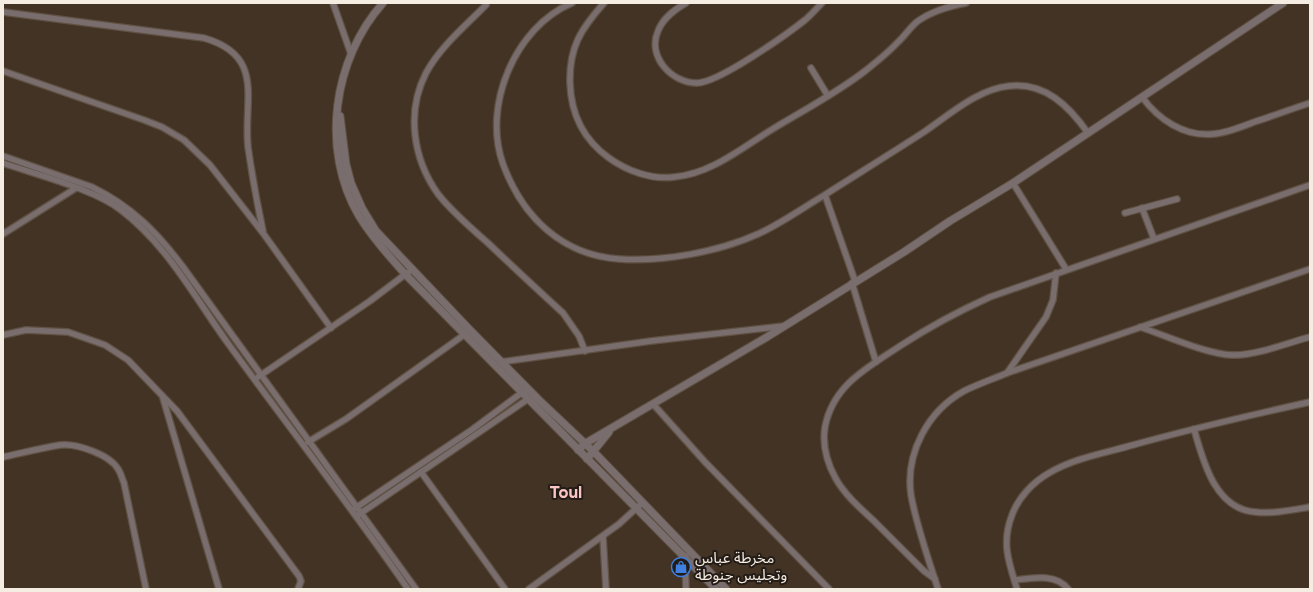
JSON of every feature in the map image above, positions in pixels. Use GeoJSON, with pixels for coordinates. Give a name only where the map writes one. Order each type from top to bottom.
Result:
{"type":"FeatureCollection","features":[{"type":"Feature","properties":{"kind":"street"},"geometry":{"type":"LineString","coordinates":[[333,3],[351,54]]}},
{"type":"Feature","properties":{"kind":"street"},"geometry":{"type":"LineString","coordinates":[[383,3],[366,25],[351,54],[342,83],[336,139],[341,171],[358,215],[371,234],[524,391],[586,443],[684,558],[716,589]]}},
{"type":"Feature","properties":{"kind":"street"},"geometry":{"type":"LineString","coordinates":[[572,3],[546,19],[527,39],[511,65],[498,109],[497,136],[502,160],[508,177],[521,202],[546,229],[572,246],[592,255],[628,260],[704,251],[735,243],[765,230],[825,195],[972,100],[1001,87],[1022,86],[1052,96],[1071,110],[1088,133]]}},
{"type":"Feature","properties":{"kind":"street"},"geometry":{"type":"LineString","coordinates":[[604,3],[582,29],[572,52],[570,75],[572,102],[577,121],[590,140],[607,156],[629,169],[658,178],[674,178],[695,173],[724,159],[828,96],[865,71],[898,43],[918,21],[939,11],[966,3]]}},
{"type":"Feature","properties":{"kind":"street"},"geometry":{"type":"LineString","coordinates":[[686,3],[670,13],[661,24],[656,38],[656,46],[663,66],[674,77],[697,83],[716,78],[745,60],[805,20],[822,3]]}},
{"type":"Feature","properties":{"kind":"street"},"geometry":{"type":"LineString","coordinates":[[578,450],[586,443],[654,405],[786,325],[1013,183],[1283,3]]}},
{"type":"Feature","properties":{"kind":"street"},"geometry":{"type":"LineString","coordinates":[[486,5],[442,50],[422,84],[415,115],[415,131],[419,159],[426,175],[443,200],[563,313],[579,336],[586,351]]}},
{"type":"Feature","properties":{"kind":"street"},"geometry":{"type":"LineString","coordinates":[[3,12],[204,38],[218,42],[229,48],[237,57],[247,76],[249,100],[248,145],[263,233]]}},
{"type":"Feature","properties":{"kind":"street"},"geometry":{"type":"LineString","coordinates":[[811,68],[828,96]]}},
{"type":"Feature","properties":{"kind":"street"},"geometry":{"type":"LineString","coordinates":[[3,71],[137,117],[162,127],[177,136],[210,165],[263,233],[331,328]]}},
{"type":"Feature","properties":{"kind":"street"},"geometry":{"type":"LineString","coordinates":[[1142,97],[1157,116],[1185,130],[1204,134],[1225,132],[1310,103]]}},
{"type":"Feature","properties":{"kind":"street"},"geometry":{"type":"LineString","coordinates":[[3,156],[80,182],[116,199],[141,218],[160,237],[308,442],[354,509]]}},
{"type":"Feature","properties":{"kind":"street"},"geometry":{"type":"LineString","coordinates":[[3,163],[89,193],[120,209],[149,235],[177,270],[255,379],[416,589]]}},
{"type":"Feature","properties":{"kind":"street"},"geometry":{"type":"LineString","coordinates":[[3,234],[76,189],[80,182]]}},
{"type":"Feature","properties":{"kind":"street"},"geometry":{"type":"LineString","coordinates":[[1013,183],[1066,269]]}},
{"type":"Feature","properties":{"kind":"street"},"geometry":{"type":"LineString","coordinates":[[935,579],[924,571],[837,481],[826,455],[824,433],[828,412],[841,390],[876,362],[933,326],[990,296],[1310,185]]}},
{"type":"Feature","properties":{"kind":"street"},"geometry":{"type":"LineString","coordinates":[[825,195],[854,282],[859,310],[866,322],[876,362]]}},
{"type":"Feature","properties":{"kind":"street"},"geometry":{"type":"LineString","coordinates":[[1125,213],[1177,199]]}},
{"type":"Feature","properties":{"kind":"street"},"geometry":{"type":"LineString","coordinates":[[1142,208],[1154,239]]}},
{"type":"Feature","properties":{"kind":"street"},"geometry":{"type":"LineString","coordinates":[[938,589],[911,495],[914,456],[925,428],[933,415],[945,404],[964,391],[1007,373],[1310,269]]}},
{"type":"Feature","properties":{"kind":"street"},"geometry":{"type":"LineString","coordinates":[[255,379],[331,328],[409,272]]}},
{"type":"Feature","properties":{"kind":"street"},"geometry":{"type":"LineString","coordinates":[[1007,373],[1046,317],[1054,296],[1056,273]]}},
{"type":"Feature","properties":{"kind":"street"},"geometry":{"type":"LineString","coordinates":[[501,362],[786,325]]}},
{"type":"Feature","properties":{"kind":"street"},"geometry":{"type":"LineString","coordinates":[[1140,327],[1199,347],[1231,355],[1255,352],[1310,337]]}},
{"type":"Feature","properties":{"kind":"street"},"geometry":{"type":"LineString","coordinates":[[3,335],[26,330],[53,330],[68,332],[105,345],[128,360],[177,411],[299,576],[301,580],[298,589]]}},
{"type":"Feature","properties":{"kind":"street"},"geometry":{"type":"LineString","coordinates":[[467,332],[501,362],[524,391],[528,399],[587,459],[690,552],[725,589]]}},
{"type":"Feature","properties":{"kind":"street"},"geometry":{"type":"LineString","coordinates":[[308,442],[346,419],[467,332]]}},
{"type":"Feature","properties":{"kind":"street"},"geometry":{"type":"LineString","coordinates":[[359,515],[421,472],[439,456],[524,391]]}},
{"type":"Feature","properties":{"kind":"street"},"geometry":{"type":"LineString","coordinates":[[163,398],[219,589]]}},
{"type":"Feature","properties":{"kind":"street"},"geometry":{"type":"LineString","coordinates":[[452,446],[528,399]]}},
{"type":"Feature","properties":{"kind":"street"},"geometry":{"type":"LineString","coordinates":[[1017,589],[1008,560],[1008,529],[1012,515],[1021,499],[1034,483],[1067,463],[1194,429],[1310,402]]}},
{"type":"Feature","properties":{"kind":"street"},"geometry":{"type":"LineString","coordinates":[[654,405],[705,462],[829,589]]}},
{"type":"Feature","properties":{"kind":"street"},"geometry":{"type":"LineString","coordinates":[[1194,429],[1202,455],[1215,485],[1225,498],[1232,504],[1253,512],[1269,513],[1310,507]]}},
{"type":"Feature","properties":{"kind":"street"},"geometry":{"type":"LineString","coordinates":[[587,459],[611,430]]}},
{"type":"Feature","properties":{"kind":"street"},"geometry":{"type":"LineString","coordinates":[[3,457],[62,445],[88,450],[110,460],[118,469],[124,483],[146,589]]}},
{"type":"Feature","properties":{"kind":"street"},"geometry":{"type":"LineString","coordinates":[[354,509],[439,456]]}},
{"type":"Feature","properties":{"kind":"street"},"geometry":{"type":"LineString","coordinates":[[421,472],[505,589]]}},
{"type":"Feature","properties":{"kind":"street"},"geometry":{"type":"LineString","coordinates":[[529,589],[602,537],[639,505]]}},
{"type":"Feature","properties":{"kind":"street"},"geometry":{"type":"LineString","coordinates":[[359,515],[408,589]]}},
{"type":"Feature","properties":{"kind":"street"},"geometry":{"type":"LineString","coordinates":[[602,537],[606,589]]}},
{"type":"Feature","properties":{"kind":"street"},"geometry":{"type":"LineString","coordinates":[[686,589],[684,558],[690,552]]}},
{"type":"Feature","properties":{"kind":"street"},"geometry":{"type":"LineString","coordinates":[[1015,580],[1031,578],[1058,580],[1068,589]]}},
{"type":"Feature","properties":{"kind":"place","name":"مخرطة عباس وتجليس جنوطة"},"geometry":{"type":"Point","coordinates":[681,567]}},
{"type":"Feature","properties":{"kind":"district","name":"Toul"},"geometry":{"type":"Point","coordinates":[566,492]}}]}
